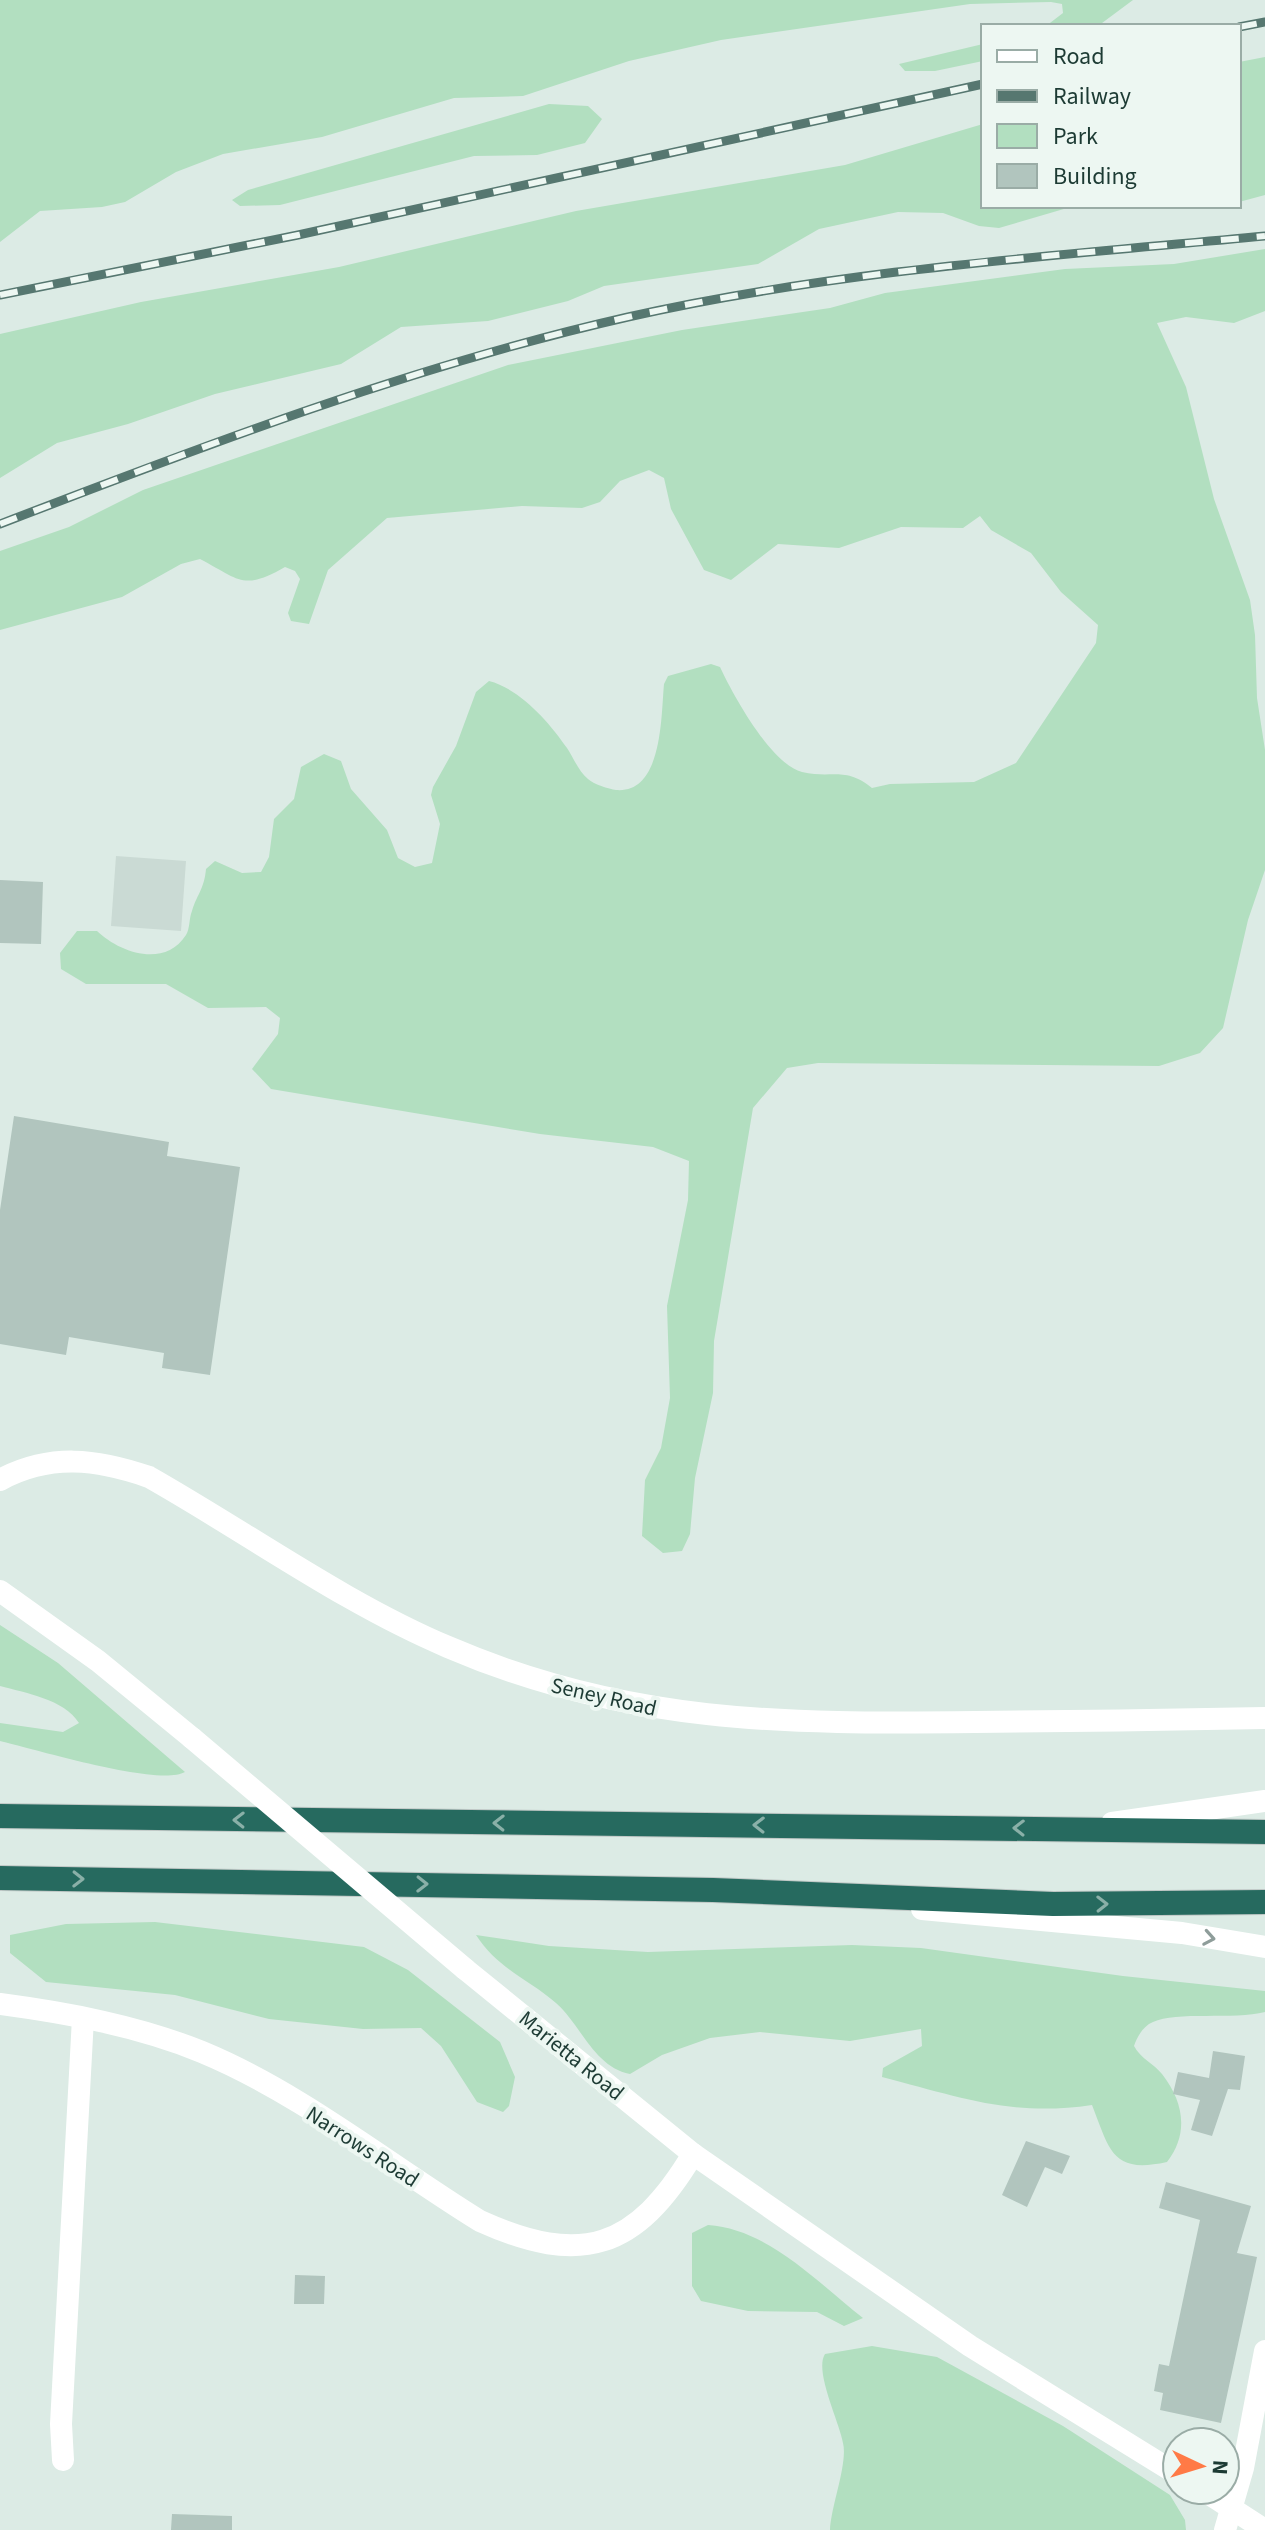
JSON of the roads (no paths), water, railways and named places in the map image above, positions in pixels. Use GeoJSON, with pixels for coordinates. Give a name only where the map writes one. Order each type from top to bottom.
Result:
{"type":"FeatureCollection","features":[{"type":"Feature","properties":{"kind":"highway"},"geometry":{"type":"LineString","coordinates":[[0,1816],[1265,1832]]}},
{"type":"Feature","properties":{"kind":"highway"},"geometry":{"type":"LineString","coordinates":[[0,1878],[713,1890],[1053,1904],[1265,1902]]}},
{"type":"Feature","properties":{"kind":"street","name":"Seney Road"},"geometry":{"type":"LineString","coordinates":[[0,1480],[21,1469],[82,1460],[114,1465],[149,1477],[365,1604],[447,1647],[529,1678],[615,1703],[691,1715],[846,1724],[1265,1718]]}},
{"type":"Feature","properties":{"kind":"street","name":"Marietta Road"},"geometry":{"type":"LineString","coordinates":[[0,1591],[98,1661],[465,1969],[693,2154],[970,2346],[1161,2464]]}},
{"type":"Feature","properties":{"kind":"street"},"geometry":{"type":"LineString","coordinates":[[1071,1829],[1265,1801]]}},
{"type":"Feature","properties":{"kind":"street"},"geometry":{"type":"LineString","coordinates":[[713,1890],[1182,1933],[1265,1947]]}},
{"type":"Feature","properties":{"kind":"street","name":"Narrows Road"},"geometry":{"type":"LineString","coordinates":[[0,2004],[144,2032],[203,2053],[254,2077],[480,2221],[514,2236],[539,2242],[588,2245],[633,2227],[670,2192],[693,2154]]}},
{"type":"Feature","properties":{"kind":"street"},"geometry":{"type":"LineString","coordinates":[[63,2460],[62,2394],[83,2018]]}},
{"type":"Feature","properties":{"kind":"street"},"geometry":{"type":"LineString","coordinates":[[1225,2530],[1265,2351]]}},
{"type":"Feature","properties":{"kind":"street"},"geometry":{"type":"LineString","coordinates":[[1229,2506],[1265,2530]]}},
{"type":"Feature","properties":{"kind":"railway"},"geometry":{"type":"LineString","coordinates":[[1241,27],[1265,22]]}},
{"type":"Feature","properties":{"kind":"railway"},"geometry":{"type":"LineString","coordinates":[[0,295],[298,235],[981,84]]}},
{"type":"Feature","properties":{"kind":"railway"},"geometry":{"type":"LineString","coordinates":[[0,524],[310,409],[468,359],[628,317],[786,287],[865,276],[1265,236]]}}]}
